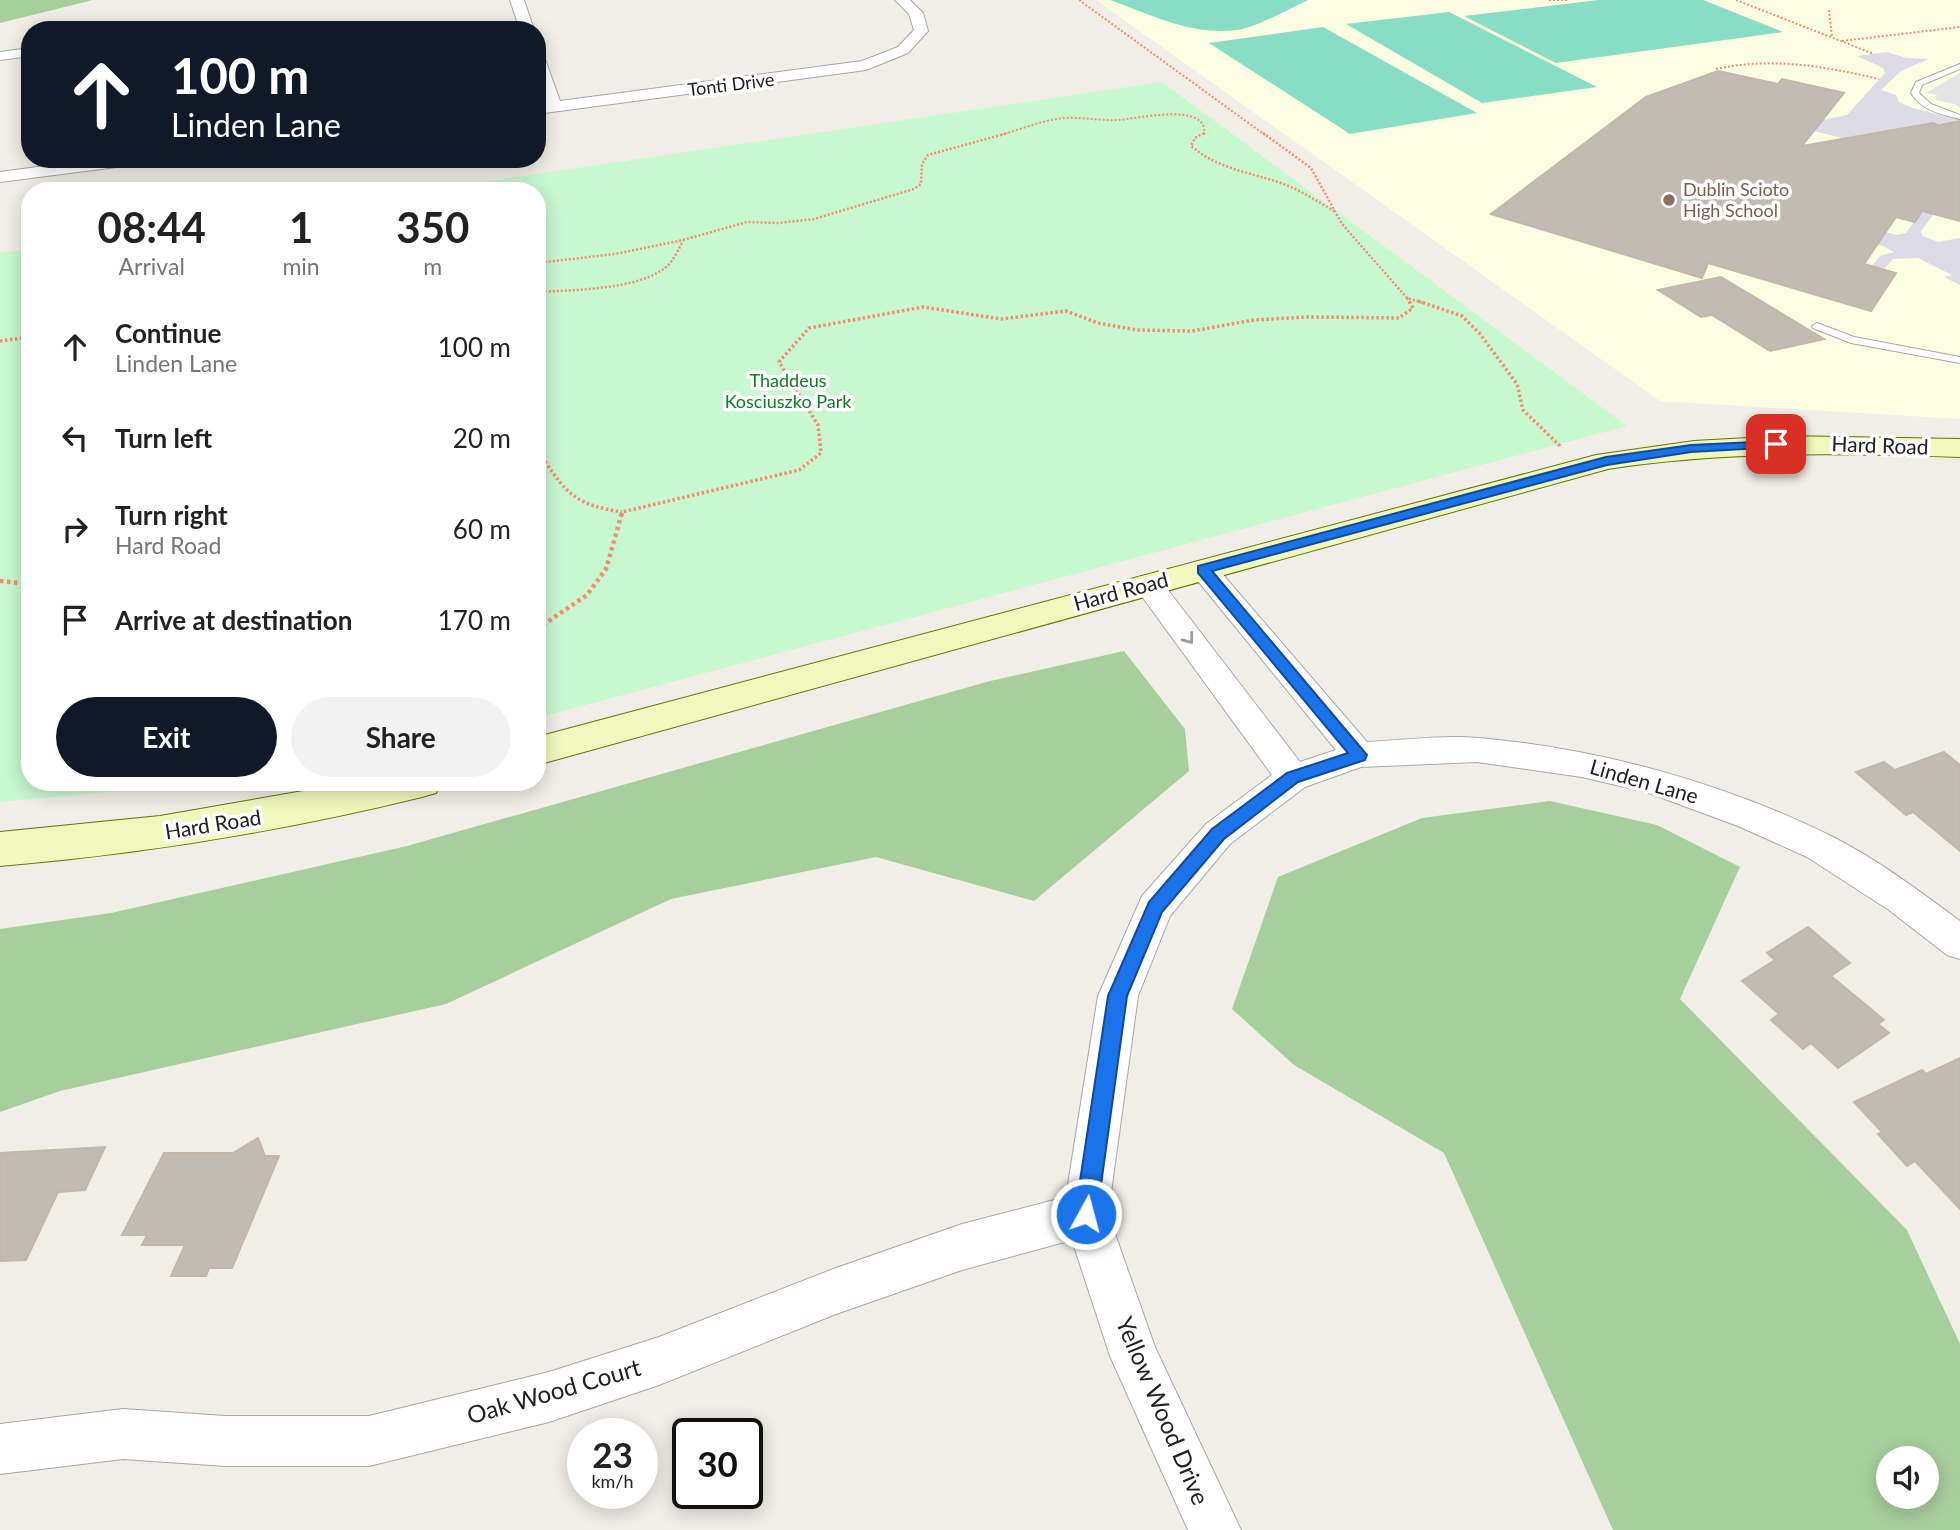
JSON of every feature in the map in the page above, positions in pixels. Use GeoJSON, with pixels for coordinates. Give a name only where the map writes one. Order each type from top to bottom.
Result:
{"type":"FeatureCollection","features":[{"type":"Feature","properties":{"kind":"main road","name":"Hard Road"},"geometry":{"type":"LineString","coordinates":[[546,749],[1557,473],[1647,454],[1755,444],[1960,448]]}},
{"type":"Feature","properties":{"kind":"main road","name":"Hard Road"},"geometry":{"type":"LineString","coordinates":[[0,849],[102,842],[220,825],[328,805],[385,791]]}},
{"type":"Feature","properties":{"kind":"street"},"geometry":{"type":"LineString","coordinates":[[517,0],[524,21]]}},
{"type":"Feature","properties":{"kind":"street","name":"Tonti Drive"},"geometry":{"type":"LineString","coordinates":[[546,108],[866,65],[903,50],[921,31],[916,13],[902,0]]}},
{"type":"Feature","properties":{"kind":"street"},"geometry":{"type":"LineString","coordinates":[[0,56],[21,53]]}},
{"type":"Feature","properties":{"kind":"street"},"geometry":{"type":"LineString","coordinates":[[0,177],[70,168]]}},
{"type":"Feature","properties":{"kind":"street"},"geometry":{"type":"LineString","coordinates":[[1203,569],[1359,755]]}},
{"type":"Feature","properties":{"kind":"street"},"geometry":{"type":"LineString","coordinates":[[1149,584],[1293,778]]}},
{"type":"Feature","properties":{"kind":"street","name":"Linden Lane"},"geometry":{"type":"LineString","coordinates":[[1293,778],[1359,755],[1477,750],[1582,764],[1650,780],[1750,816],[1820,847],[1902,899],[1960,943]]}},
{"type":"Feature","properties":{"kind":"street","name":"Yellow Wood Drive"},"geometry":{"type":"LineString","coordinates":[[1214,1530],[1133,1356],[1086,1214],[1118,996],[1155,907],[1218,834],[1293,778]]}},
{"type":"Feature","properties":{"kind":"street","name":"Oak Wood Court"},"geometry":{"type":"LineString","coordinates":[[0,1449],[123,1434],[225,1441],[369,1441],[561,1394],[659,1362],[836,1291],[962,1247],[1086,1214]]}},
{"type":"Feature","properties":{"kind":"lane"},"geometry":{"type":"LineString","coordinates":[[1960,66],[1919,84],[1914,93],[1916,98],[1926,105],[1960,117]]}},
{"type":"Feature","properties":{"kind":"lane"},"geometry":{"type":"LineString","coordinates":[[1817,326],[1851,340],[1960,360]]}},
{"type":"Feature","properties":{"kind":"path"},"geometry":{"type":"LineString","coordinates":[[546,462],[567,494],[589,507],[622,512],[799,470],[821,453],[818,425],[779,362],[809,328],[923,307],[1001,320],[1066,311],[1098,323],[1137,330],[1192,331],[1254,320],[1307,317],[1399,318],[1413,308],[1342,225],[1311,167],[1079,0]]}},
{"type":"Feature","properties":{"kind":"path"},"geometry":{"type":"LineString","coordinates":[[1549,0],[1567,0]]}},
{"type":"Feature","properties":{"kind":"path"},"geometry":{"type":"LineString","coordinates":[[1736,0],[1874,54]]}},
{"type":"Feature","properties":{"kind":"path"},"geometry":{"type":"LineString","coordinates":[[1829,10],[1832,37]]}},
{"type":"Feature","properties":{"kind":"path"},"geometry":{"type":"LineString","coordinates":[[1842,41],[1960,27]]}},
{"type":"Feature","properties":{"kind":"path"},"geometry":{"type":"LineString","coordinates":[[1716,69],[1746,62],[1771,61],[1822,66],[1879,79]]}},
{"type":"Feature","properties":{"kind":"path"},"geometry":{"type":"LineString","coordinates":[[546,261],[615,254],[684,240],[747,222],[778,223],[814,219],[914,188],[921,184],[922,164],[928,155],[1063,118],[1120,120],[1160,113],[1187,116],[1201,122],[1205,129],[1204,135],[1195,138],[1191,146],[1214,162],[1292,187],[1334,211]]}},
{"type":"Feature","properties":{"kind":"path"},"geometry":{"type":"LineString","coordinates":[[546,292],[576,290],[653,275],[667,266],[684,240]]}},
{"type":"Feature","properties":{"kind":"path"},"geometry":{"type":"LineString","coordinates":[[1407,298],[1462,316],[1480,334],[1517,384],[1523,410],[1560,446]]}},
{"type":"Feature","properties":{"kind":"path"},"geometry":{"type":"LineString","coordinates":[[0,341],[21,338]]}},
{"type":"Feature","properties":{"kind":"path"},"geometry":{"type":"LineString","coordinates":[[546,623],[587,594],[606,569],[622,512]]}},
{"type":"Feature","properties":{"kind":"path"},"geometry":{"type":"LineString","coordinates":[[0,581],[21,582]]}},
{"type":"Feature","properties":{"kind":"shaded area","name":"Dublin Scioto High School"},"geometry":{"type":"Polygon","coordinates":[[[1096,0],[1960,0],[1960,419],[1660,401],[1096,0]]]}},
{"type":"Feature","properties":{"kind":"shaded area"},"geometry":{"type":"Polygon","coordinates":[[[1887,52],[1906,58],[1929,59],[1901,71],[1881,90],[1896,95],[1899,102],[1913,108],[1960,120],[1873,133],[1854,141],[1814,131],[1803,140],[1822,120],[1847,115],[1885,73],[1883,68],[1857,56],[1887,52]]]}},
{"type":"Feature","properties":{"kind":"shaded area"},"geometry":{"type":"Polygon","coordinates":[[[1960,73],[1960,108],[1955,104],[1935,100],[1937,95],[1926,93],[1960,73]]]}},
{"type":"Feature","properties":{"kind":"shaded area"},"geometry":{"type":"Polygon","coordinates":[[[1922,211],[1934,214],[1921,231],[1923,236],[1938,242],[1960,238],[1960,285],[1944,277],[1952,275],[1918,258],[1893,259],[1884,269],[1872,266],[1880,256],[1894,252],[1883,246],[1811,229],[1827,217],[1897,235],[1906,233],[1922,211]]]}},
{"type":"Feature","properties":{"kind":"green space"},"geometry":{"type":"Polygon","coordinates":[[[0,0],[93,0],[0,23],[0,0]]]}},
{"type":"Feature","properties":{"kind":"green space"},"geometry":{"type":"Polygon","coordinates":[[[1110,0],[1308,0],[1254,25],[1221,31],[1172,23],[1110,0]]]}},
{"type":"Feature","properties":{"kind":"green space"},"geometry":{"type":"Polygon","coordinates":[[[1599,0],[1703,0],[1783,32],[1556,63],[1464,16],[1599,0]]]}},
{"type":"Feature","properties":{"kind":"green space"},"geometry":{"type":"Polygon","coordinates":[[[1449,12],[1597,87],[1482,103],[1346,24],[1449,12]]]}},
{"type":"Feature","properties":{"kind":"green space"},"geometry":{"type":"Polygon","coordinates":[[[1323,27],[1477,113],[1350,134],[1209,43],[1323,27]]]}},
{"type":"Feature","properties":{"kind":"green space","name":"Thaddeus Kosciuszko Park"},"geometry":{"type":"Polygon","coordinates":[[[1162,82],[1627,426],[546,716],[546,182],[483,182],[1162,82]]]}},
{"type":"Feature","properties":{"kind":"green space"},"geometry":{"type":"Polygon","coordinates":[[[21,250],[21,791],[117,791],[0,802],[0,253],[21,250]]]}},
{"type":"Feature","properties":{"kind":"green space"},"geometry":{"type":"Polygon","coordinates":[[[1124,651],[1185,729],[1189,771],[1034,901],[876,857],[671,899],[446,1004],[60,1091],[0,1112],[0,929],[111,913],[407,846],[990,681],[1124,651]]]}},
{"type":"Feature","properties":{"kind":"green space"},"geometry":{"type":"Polygon","coordinates":[[[1550,801],[1657,825],[1740,867],[1680,999],[1907,1230],[1960,1344],[1960,1530],[1613,1530],[1444,1153],[1294,1065],[1232,1009],[1278,877],[1422,818],[1550,801]]]}},
{"type":"Feature","properties":{"kind":"building","name":"Dublin Scioto High School"},"geometry":{"type":"Polygon","coordinates":[[[1718,71],[1778,84],[1782,79],[1844,93],[1802,146],[1933,123],[1938,125],[1960,121],[1960,221],[1922,211],[1915,222],[1896,217],[1864,264],[1896,273],[1871,311],[1708,263],[1702,278],[1491,214],[1646,97],[1718,71]]]}},
{"type":"Feature","properties":{"kind":"building"},"geometry":{"type":"Polygon","coordinates":[[[1721,277],[1824,339],[1770,351],[1712,315],[1701,317],[1658,290],[1721,277]]]}},
{"type":"Feature","properties":{"kind":"building"},"geometry":{"type":"Polygon","coordinates":[[[1944,752],[1960,765],[1960,851],[1913,812],[1906,815],[1856,772],[1884,762],[1895,770],[1944,752]]]}},
{"type":"Feature","properties":{"kind":"building"},"geometry":{"type":"Polygon","coordinates":[[[1808,927],[1850,963],[1831,976],[1884,1020],[1878,1024],[1889,1033],[1838,1068],[1811,1043],[1803,1049],[1771,1020],[1779,1014],[1742,981],[1775,960],[1767,953],[1808,927]]]}},
{"type":"Feature","properties":{"kind":"building"},"geometry":{"type":"Polygon","coordinates":[[[1960,1058],[1960,1209],[1915,1161],[1907,1166],[1878,1134],[1882,1132],[1854,1102],[1922,1070],[1926,1074],[1960,1058]]]}},
{"type":"Feature","properties":{"kind":"building"},"geometry":{"type":"Polygon","coordinates":[[[258,1138],[265,1156],[279,1156],[232,1268],[209,1268],[206,1276],[171,1276],[185,1245],[142,1245],[147,1235],[122,1235],[164,1153],[233,1153],[258,1138]]]}},
{"type":"Feature","properties":{"kind":"building"},"geometry":{"type":"Polygon","coordinates":[[[105,1147],[85,1190],[58,1192],[26,1260],[0,1261],[0,1153],[105,1147]]]}},
{"type":"Feature","properties":{"kind":"place","name":"Dublin Scioto High School"},"geometry":{"type":"Point","coordinates":[1669,200]}},
{"type":"Feature","properties":{"kind":"route"},"geometry":{"type":"LineString","coordinates":[[1086,1214],[1118,996],[1155,907],[1218,834],[1293,778],[1359,755],[1203,569],[1606,461],[1691,448],[1776,444]]}}]}
